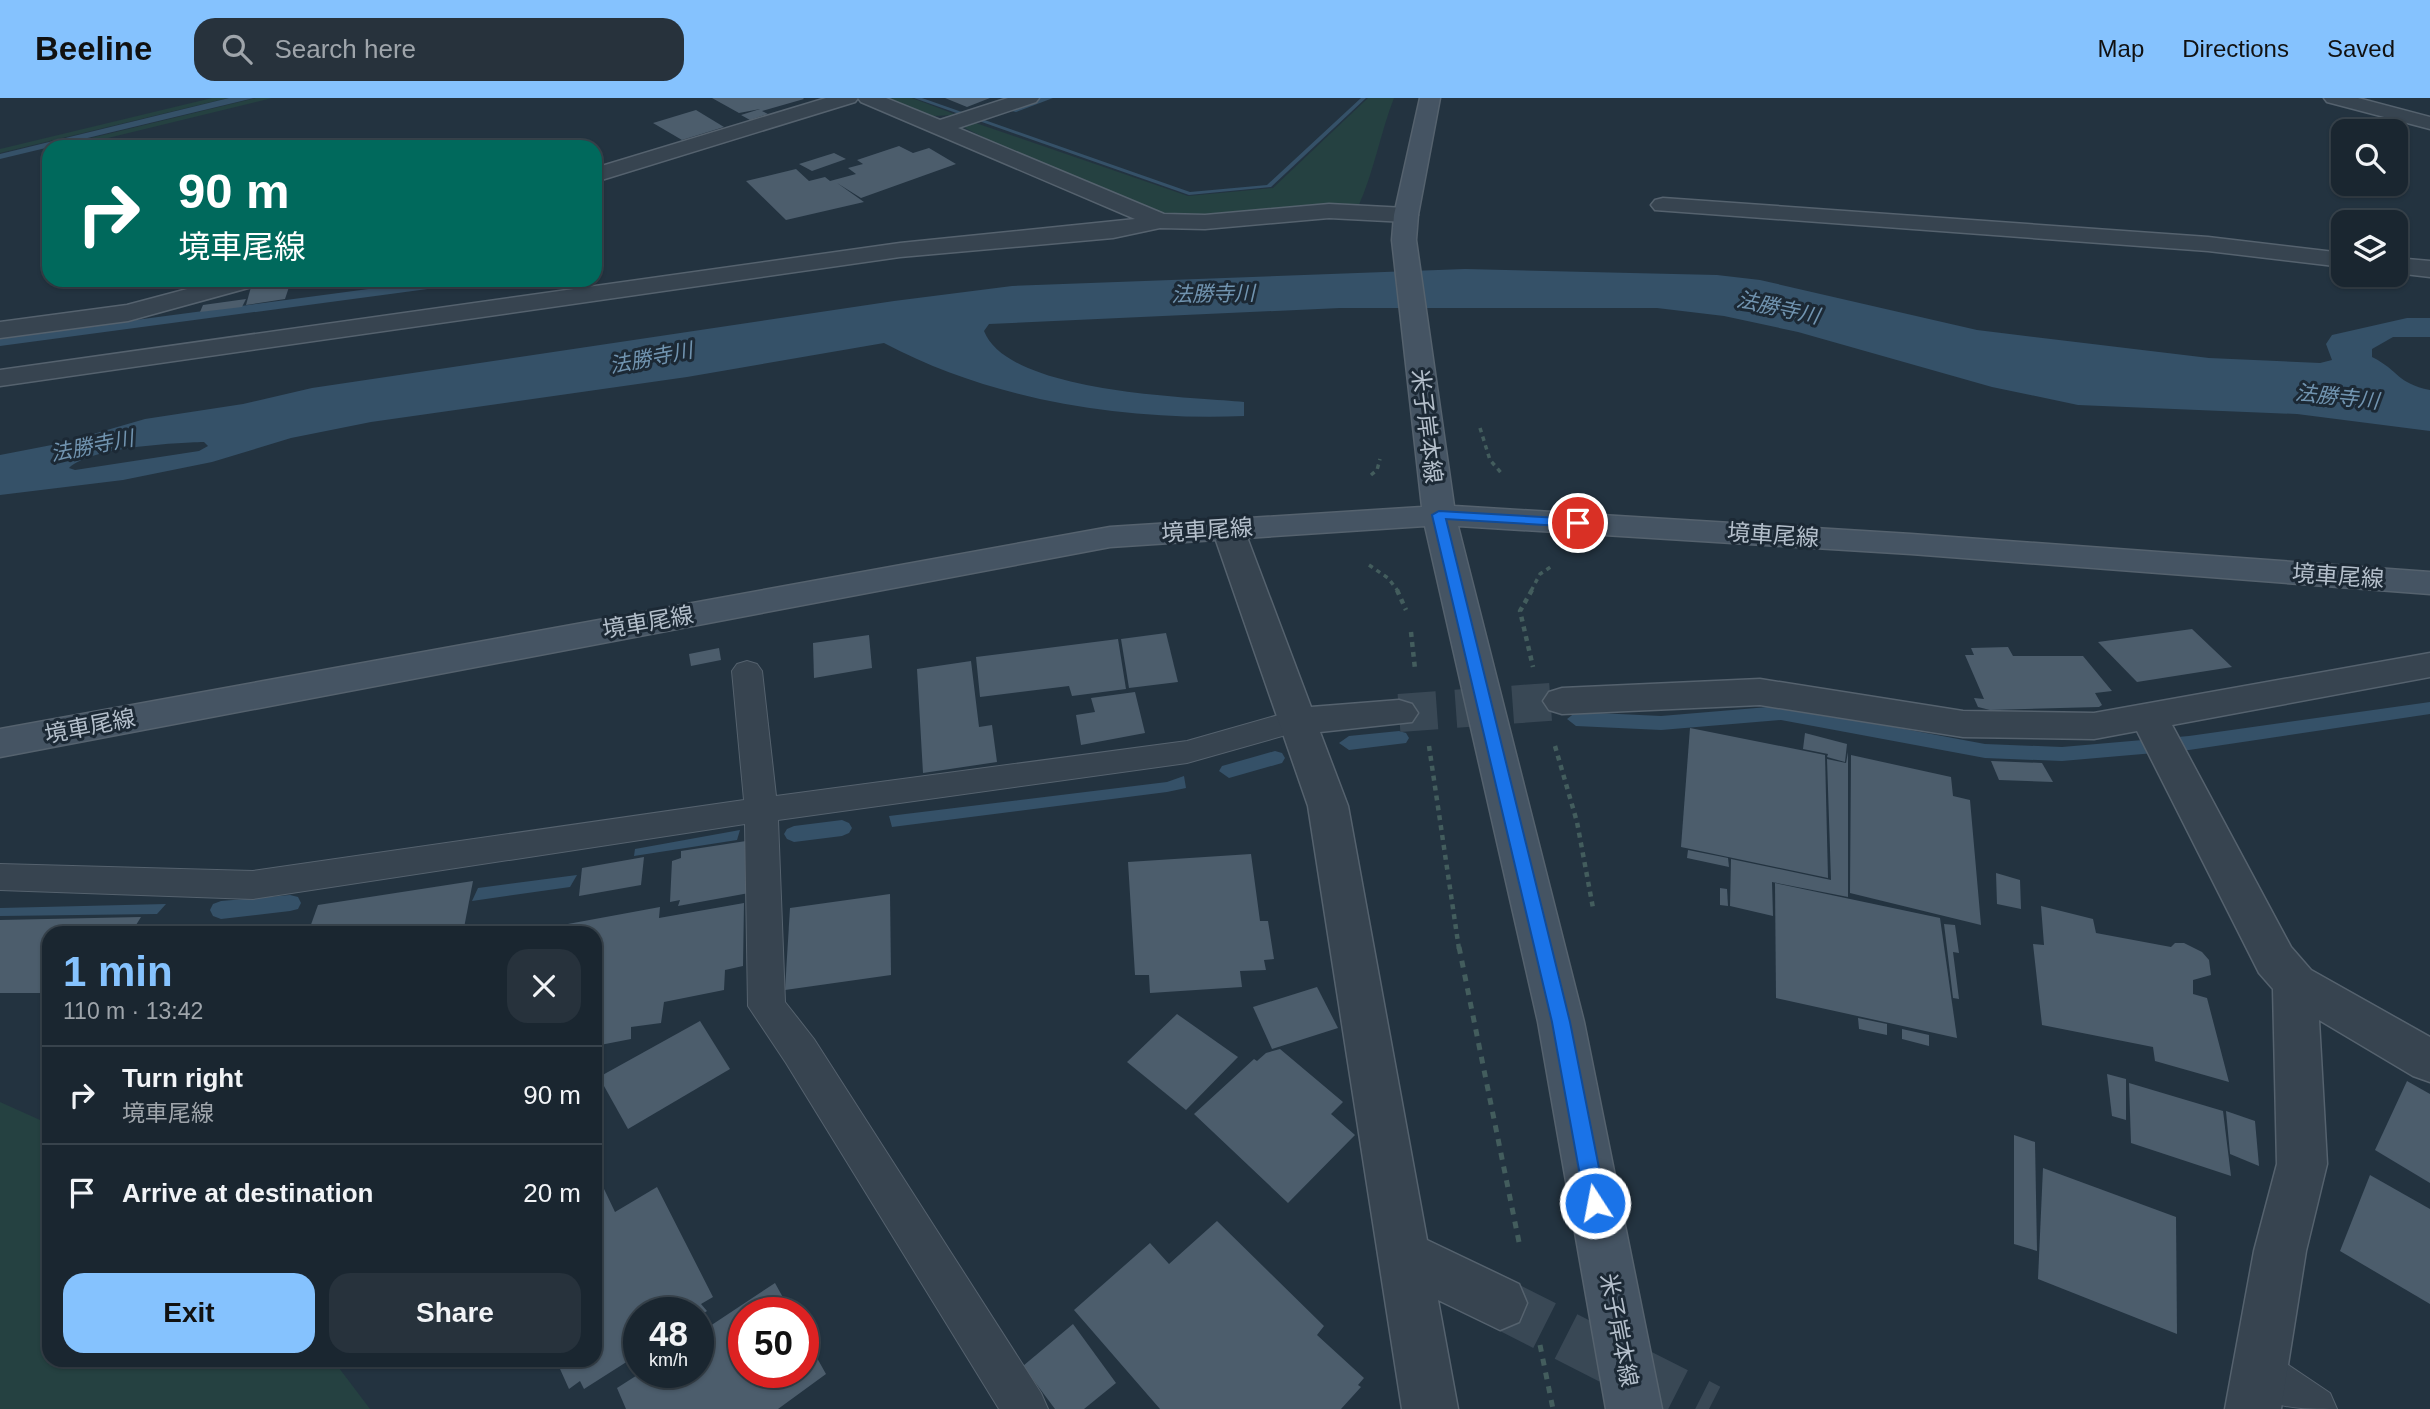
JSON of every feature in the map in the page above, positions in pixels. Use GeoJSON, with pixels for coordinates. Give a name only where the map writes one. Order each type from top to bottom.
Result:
{"type":"FeatureCollection","features":[{"type":"Feature","properties":{"kind":"main road","name":"米子岸本線"},"geometry":{"type":"LineString","coordinates":[[1430,98],[1405,227],[1439,515],[1561,1022],[1634,1409]]}},
{"type":"Feature","properties":{"kind":"main road","name":"境車尾線"},"geometry":{"type":"LineString","coordinates":[[0,743],[1110,537],[1439,515],[1911,544],[2430,583]]}},
{"type":"Feature","properties":{"kind":"street"},"geometry":{"type":"LineString","coordinates":[[602,173],[848,98]]}},
{"type":"Feature","properties":{"kind":"street"},"geometry":{"type":"LineString","coordinates":[[868,98],[959,121],[1095,196],[1160,221]]}},
{"type":"Feature","properties":{"kind":"street"},"geometry":{"type":"LineString","coordinates":[[959,121],[1029,98]]}},
{"type":"Feature","properties":{"kind":"street"},"geometry":{"type":"LineString","coordinates":[[2334,98],[2430,122]]}},
{"type":"Feature","properties":{"kind":"street"},"geometry":{"type":"LineString","coordinates":[[1663,205],[2208,244],[2331,259]]}},
{"type":"Feature","properties":{"kind":"street"},"geometry":{"type":"LineString","coordinates":[[0,378],[900,250],[1113,231],[1160,221],[1205,222],[1329,211],[1405,227]]}},
{"type":"Feature","properties":{"kind":"street"},"geometry":{"type":"LineString","coordinates":[[2408,267],[2430,270]]}},
{"type":"Feature","properties":{"kind":"street"},"geometry":{"type":"LineString","coordinates":[[0,330],[128,313],[224,287]]}},
{"type":"Feature","properties":{"kind":"street"},"geometry":{"type":"LineString","coordinates":[[1228,529],[1328,806],[1407,1257],[1430,1409]]}},
{"type":"Feature","properties":{"kind":"street"},"geometry":{"type":"LineString","coordinates":[[1562,701],[1760,692],[1963,724],[2094,726],[2159,734],[2430,665]]}},
{"type":"Feature","properties":{"kind":"street"},"geometry":{"type":"LineString","coordinates":[[1296,721],[1413,724]]}},
{"type":"Feature","properties":{"kind":"street"},"geometry":{"type":"LineString","coordinates":[[2159,734],[2275,960],[2295,984],[2430,1060]]}},
{"type":"Feature","properties":{"kind":"street"},"geometry":{"type":"LineString","coordinates":[[2256,1390],[2280,1251],[2302,1164],[2295,984]]}},
{"type":"Feature","properties":{"kind":"street"},"geometry":{"type":"LineString","coordinates":[[1407,1257],[1511,1281]]}},
{"type":"Feature","properties":{"kind":"lane"},"geometry":{"type":"LineString","coordinates":[[747,671],[761,810],[767,1006],[800,1051],[1025,1409]]}},
{"type":"Feature","properties":{"kind":"lane"},"geometry":{"type":"LineString","coordinates":[[0,877],[253,885],[761,810],[1187,752],[1296,721]]}},
{"type":"Feature","properties":{"kind":"lane"},"geometry":{"type":"LineString","coordinates":[[2256,1390],[2314,1409]]}},
{"type":"Feature","properties":{"kind":"path"},"geometry":{"type":"LineString","coordinates":[[1363,561],[1386,574],[1400,590],[1410,621],[1415,671]]}},
{"type":"Feature","properties":{"kind":"path"},"geometry":{"type":"LineString","coordinates":[[1534,672],[1520,611],[1540,574],[1558,562]]}},
{"type":"Feature","properties":{"kind":"path"},"geometry":{"type":"LineString","coordinates":[[1413,724],[1455,930],[1511,1281]]}},
{"type":"Feature","properties":{"kind":"path"},"geometry":{"type":"LineString","coordinates":[[1551,735],[1555,748]]}},
{"type":"Feature","properties":{"kind":"path"},"geometry":{"type":"LineString","coordinates":[[1539,1340],[1553,1409]]}},
{"type":"Feature","properties":{"kind":"green space"},"geometry":{"type":"Polygon","coordinates":[[[212,98],[228,98],[54,140],[42,140],[42,143],[0,153],[0,149],[212,98]]]}},
{"type":"Feature","properties":{"kind":"green space"},"geometry":{"type":"Polygon","coordinates":[[[256,98],[272,98],[100,140],[83,140],[256,98]]]}},
{"type":"Feature","properties":{"kind":"green space"},"geometry":{"type":"Polygon","coordinates":[[[887,98],[912,98],[957,115],[932,116],[887,98]]]}},
{"type":"Feature","properties":{"kind":"green space"},"geometry":{"type":"Polygon","coordinates":[[[1368,98],[1394,98],[1358,207],[1210,217],[1170,216],[1013,152],[965,128],[970,121],[1188,196],[1273,188],[1368,98]]]}},
{"type":"Feature","properties":{"kind":"green space"},"geometry":{"type":"Polygon","coordinates":[[[0,1102],[42,1121],[42,1367],[338,1367],[370,1409],[0,1409],[0,1102]]]}},
{"type":"Feature","properties":{"kind":"water"},"geometry":{"type":"Polygon","coordinates":[[[229,98],[254,98],[79,140],[57,140],[229,98]]]}},
{"type":"Feature","properties":{"kind":"water"},"geometry":{"type":"Polygon","coordinates":[[[914,98],[922,98],[1190,192],[1267,185],[1361,98],[1366,98],[1271,187],[1189,195],[914,98]]]}},
{"type":"Feature","properties":{"kind":"water"},"geometry":{"type":"Polygon","coordinates":[[[42,144],[42,149],[0,159],[0,154],[42,144]]]}},
{"type":"Feature","properties":{"kind":"water","name":"法勝寺川"},"geometry":{"type":"Polygon","coordinates":[[[1465,269],[1717,275],[1760,280],[1977,330],[2209,358],[2320,363],[2332,360],[2326,344],[2332,335],[2407,318],[2430,318],[2430,337],[2393,337],[2372,349],[2372,357],[2411,384],[2430,390],[2430,431],[2297,414],[2078,405],[1992,387],[1798,332],[1724,316],[1657,308],[1340,308],[989,324],[984,331],[1000,352],[1027,368],[1102,388],[1244,402],[1244,416],[1152,415],[1059,403],[968,379],[925,363],[884,343],[687,377],[371,422],[291,438],[212,462],[123,480],[0,495],[0,455],[62,443],[145,419],[243,404],[312,388],[894,301],[1012,286],[1465,269]],[[204,442],[113,451],[95,455],[69,468],[75,470],[199,451],[208,446],[204,442]]]}},
{"type":"Feature","properties":{"kind":"water"},"geometry":{"type":"Polygon","coordinates":[[[1184,776],[1186,788],[1167,792],[892,827],[889,816],[1167,782],[1184,776]]]}},
{"type":"Feature","properties":{"kind":"water"},"geometry":{"type":"Polygon","coordinates":[[[740,830],[737,840],[634,856],[635,849],[740,830]]]}},
{"type":"Feature","properties":{"kind":"water"},"geometry":{"type":"Polygon","coordinates":[[[577,875],[570,887],[472,901],[478,888],[577,875]]]}},
{"type":"Feature","properties":{"kind":"water"},"geometry":{"type":"Polygon","coordinates":[[[166,904],[157,914],[0,916],[0,908],[166,904]]]}},
{"type":"Feature","properties":{"kind":"building"},"geometry":{"type":"Polygon","coordinates":[[[712,98],[804,99],[762,111],[768,114],[750,120],[741,115],[760,109],[739,113],[712,98]]]}},
{"type":"Feature","properties":{"kind":"building"},"geometry":{"type":"Polygon","coordinates":[[[945,98],[990,98],[967,107],[945,98]]]}},
{"type":"Feature","properties":{"kind":"building"},"geometry":{"type":"Polygon","coordinates":[[[696,110],[724,127],[682,140],[653,123],[696,110]]]}},
{"type":"Feature","properties":{"kind":"building"},"geometry":{"type":"Polygon","coordinates":[[[899,146],[913,153],[929,148],[956,164],[861,198],[837,183],[864,202],[786,220],[746,181],[796,169],[809,181],[825,177],[830,181],[856,174],[848,168],[863,164],[857,160],[899,146]]]}},
{"type":"Feature","properties":{"kind":"building"},"geometry":{"type":"Polygon","coordinates":[[[834,153],[846,159],[812,171],[799,164],[834,153]]]}},
{"type":"Feature","properties":{"kind":"building"},"geometry":{"type":"Polygon","coordinates":[[[251,287],[289,287],[285,299],[246,305],[251,287]]]}},
{"type":"Feature","properties":{"kind":"building"},"geometry":{"type":"Polygon","coordinates":[[[246,299],[242,307],[200,312],[203,305],[246,299]]]}},
{"type":"Feature","properties":{"kind":"building"},"geometry":{"type":"Polygon","coordinates":[[[2192,629],[2232,667],[2137,682],[2098,642],[2192,629]]]}},
{"type":"Feature","properties":{"kind":"building"},"geometry":{"type":"Polygon","coordinates":[[[1166,633],[1178,682],[1129,688],[1121,639],[1166,633]]]}},
{"type":"Feature","properties":{"kind":"building"},"geometry":{"type":"Polygon","coordinates":[[[869,635],[872,668],[814,678],[813,643],[869,635]]]}},
{"type":"Feature","properties":{"kind":"building"},"geometry":{"type":"Polygon","coordinates":[[[1118,639],[1126,689],[1072,696],[1069,686],[980,697],[976,657],[1118,639]]]}},
{"type":"Feature","properties":{"kind":"building"},"geometry":{"type":"Polygon","coordinates":[[[2008,647],[2013,656],[2083,656],[2112,691],[2095,693],[2102,705],[2099,707],[1990,710],[1978,707],[1974,698],[1984,699],[1965,655],[1974,655],[1971,648],[2008,647]]]}},
{"type":"Feature","properties":{"kind":"building"},"geometry":{"type":"Polygon","coordinates":[[[719,648],[721,660],[691,666],[689,654],[719,648]]]}},
{"type":"Feature","properties":{"kind":"building"},"geometry":{"type":"Polygon","coordinates":[[[971,661],[979,727],[992,725],[997,762],[923,773],[917,669],[971,661]]]}},
{"type":"Feature","properties":{"kind":"building"},"geometry":{"type":"Polygon","coordinates":[[[1135,692],[1145,733],[1081,745],[1076,715],[1095,712],[1091,698],[1135,692]]]}},
{"type":"Feature","properties":{"kind":"building"},"geometry":{"type":"Polygon","coordinates":[[[1690,728],[1825,755],[1828,878],[1681,847],[1690,728]]]}},
{"type":"Feature","properties":{"kind":"building"},"geometry":{"type":"Polygon","coordinates":[[[1805,733],[1847,744],[1845,762],[1827,757],[1828,754],[1803,749],[1805,733]]]}},
{"type":"Feature","properties":{"kind":"building"},"geometry":{"type":"Polygon","coordinates":[[[1848,752],[1848,897],[1772,882],[1773,916],[1730,906],[1731,859],[1831,880],[1827,759],[1846,763],[1848,752]]]}},
{"type":"Feature","properties":{"kind":"building"},"geometry":{"type":"Polygon","coordinates":[[[1851,755],[1951,777],[1953,796],[1970,800],[1981,925],[1850,893],[1851,755]]]}},
{"type":"Feature","properties":{"kind":"building"},"geometry":{"type":"Polygon","coordinates":[[[1991,761],[2042,763],[2053,782],[1999,780],[1991,761]]]}},
{"type":"Feature","properties":{"kind":"building"},"geometry":{"type":"Polygon","coordinates":[[[746,841],[749,893],[678,906],[680,900],[670,902],[672,861],[681,858],[681,851],[746,841]]]}},
{"type":"Feature","properties":{"kind":"building"},"geometry":{"type":"Polygon","coordinates":[[[1688,850],[1728,858],[1729,867],[1687,858],[1688,850]]]}},
{"type":"Feature","properties":{"kind":"building"},"geometry":{"type":"Polygon","coordinates":[[[1251,854],[1260,921],[1268,921],[1274,959],[1264,960],[1266,970],[1240,971],[1242,987],[1150,993],[1149,975],[1135,975],[1128,862],[1251,854]]]}},
{"type":"Feature","properties":{"kind":"building"},"geometry":{"type":"Polygon","coordinates":[[[644,857],[641,885],[579,896],[582,868],[644,857]]]}},
{"type":"Feature","properties":{"kind":"building"},"geometry":{"type":"Polygon","coordinates":[[[1996,873],[2020,880],[2021,909],[1997,904],[1996,873]]]}},
{"type":"Feature","properties":{"kind":"building"},"geometry":{"type":"Polygon","coordinates":[[[473,881],[464,926],[310,926],[318,905],[473,881]]]}},
{"type":"Feature","properties":{"kind":"building"},"geometry":{"type":"Polygon","coordinates":[[[1775,883],[1940,918],[1957,1038],[1776,998],[1775,883]]]}},
{"type":"Feature","properties":{"kind":"building"},"geometry":{"type":"Polygon","coordinates":[[[1720,888],[1727,889],[1728,906],[1720,905],[1720,888]]]}},
{"type":"Feature","properties":{"kind":"building"},"geometry":{"type":"Polygon","coordinates":[[[890,894],[891,975],[785,990],[790,908],[890,894]]]}},
{"type":"Feature","properties":{"kind":"building"},"geometry":{"type":"Polygon","coordinates":[[[744,903],[743,966],[725,970],[724,990],[664,1002],[661,1023],[631,1027],[631,1039],[602,1045],[602,926],[557,926],[660,907],[659,918],[744,903]]]}},
{"type":"Feature","properties":{"kind":"building"},"geometry":{"type":"Polygon","coordinates":[[[2041,906],[2093,919],[2096,933],[2171,947],[2175,943],[2184,943],[2202,952],[2209,960],[2211,975],[2193,980],[2193,994],[2207,998],[2229,1082],[2155,1061],[2153,1047],[2042,1025],[2033,944],[2044,945],[2041,906]]]}},
{"type":"Feature","properties":{"kind":"building"},"geometry":{"type":"Polygon","coordinates":[[[141,917],[135,926],[42,926],[42,993],[0,993],[0,920],[141,917]]]}},
{"type":"Feature","properties":{"kind":"building"},"geometry":{"type":"Polygon","coordinates":[[[1944,924],[1955,925],[1959,953],[1953,952],[1959,999],[1953,998],[1944,924]]]}},
{"type":"Feature","properties":{"kind":"building"},"geometry":{"type":"Polygon","coordinates":[[[1317,987],[1338,1028],[1272,1049],[1253,1007],[1317,987]]]}},
{"type":"Feature","properties":{"kind":"building"},"geometry":{"type":"Polygon","coordinates":[[[1177,1014],[1238,1057],[1186,1110],[1127,1062],[1177,1014]]]}},
{"type":"Feature","properties":{"kind":"building"},"geometry":{"type":"Polygon","coordinates":[[[1858,1018],[1887,1024],[1887,1035],[1859,1029],[1858,1018]]]}},
{"type":"Feature","properties":{"kind":"building"},"geometry":{"type":"Polygon","coordinates":[[[700,1021],[730,1069],[628,1129],[602,1082],[602,1075],[700,1021]]]}},
{"type":"Feature","properties":{"kind":"building"},"geometry":{"type":"Polygon","coordinates":[[[1902,1029],[1929,1035],[1929,1046],[1902,1039],[1902,1029]]]}},
{"type":"Feature","properties":{"kind":"building"},"geometry":{"type":"Polygon","coordinates":[[[1280,1049],[1343,1102],[1331,1114],[1355,1135],[1288,1203],[1194,1114],[1254,1059],[1257,1061],[1266,1053],[1280,1049]]]}},
{"type":"Feature","properties":{"kind":"building"},"geometry":{"type":"Polygon","coordinates":[[[2107,1074],[2126,1079],[2126,1120],[2112,1116],[2107,1074]]]}},
{"type":"Feature","properties":{"kind":"building"},"geometry":{"type":"Polygon","coordinates":[[[2407,1081],[2430,1094],[2430,1183],[2375,1150],[2407,1081]]]}},
{"type":"Feature","properties":{"kind":"building"},"geometry":{"type":"Polygon","coordinates":[[[2129,1083],[2223,1111],[2231,1176],[2131,1143],[2129,1083]]]}},
{"type":"Feature","properties":{"kind":"building"},"geometry":{"type":"Polygon","coordinates":[[[2226,1111],[2255,1121],[2259,1166],[2230,1154],[2226,1111]]]}},
{"type":"Feature","properties":{"kind":"building"},"geometry":{"type":"Polygon","coordinates":[[[2014,1135],[2035,1142],[2037,1251],[2014,1244],[2014,1135]]]}},
{"type":"Feature","properties":{"kind":"building"},"geometry":{"type":"Polygon","coordinates":[[[2043,1168],[2176,1217],[2177,1334],[2038,1279],[2043,1168]]]}},
{"type":"Feature","properties":{"kind":"building"},"geometry":{"type":"Polygon","coordinates":[[[2370,1175],[2430,1209],[2430,1304],[2340,1251],[2370,1175]]]}},
{"type":"Feature","properties":{"kind":"building"},"geometry":{"type":"Polygon","coordinates":[[[602,1185],[615,1212],[657,1187],[713,1297],[623,1297],[623,1364],[584,1389],[580,1381],[569,1389],[559,1367],[602,1367],[602,1185]]]}},
{"type":"Feature","properties":{"kind":"building"},"geometry":{"type":"Polygon","coordinates":[[[1217,1221],[1324,1326],[1317,1335],[1364,1378],[1358,1385],[1361,1387],[1341,1409],[1160,1409],[1074,1310],[1150,1243],[1169,1264],[1217,1221]]]}},
{"type":"Feature","properties":{"kind":"building"},"geometry":{"type":"Polygon","coordinates":[[[775,1283],[783,1297],[754,1297],[775,1283]]]}},
{"type":"Feature","properties":{"kind":"building"},"geometry":{"type":"Polygon","coordinates":[[[728,1314],[728,1388],[807,1388],[778,1409],[626,1409],[617,1388],[623,1384],[623,1388],[714,1388],[714,1323],[728,1314]]]}},
{"type":"Feature","properties":{"kind":"building"},"geometry":{"type":"Polygon","coordinates":[[[1073,1324],[1116,1383],[1084,1409],[1055,1409],[1023,1366],[1073,1324]]]}},
{"type":"Feature","properties":{"kind":"building"},"geometry":{"type":"Polygon","coordinates":[[[819,1362],[826,1374],[819,1379],[819,1362]]]}},
{"type":"Feature","properties":{"kind":"waterway"},"geometry":{"type":"LineString","coordinates":[[1012,110],[1048,98]]}},
{"type":"Feature","properties":{"kind":"waterway"},"geometry":{"type":"LineString","coordinates":[[0,342],[412,287]]}},
{"type":"Feature","properties":{"kind":"waterway"},"geometry":{"type":"LineString","coordinates":[[1576,719],[1661,723],[1781,713],[1985,751],[2062,754],[2189,743],[2430,708]]}},
{"type":"Feature","properties":{"kind":"waterway"},"geometry":{"type":"LineString","coordinates":[[1349,743],[1399,738]]}},
{"type":"Feature","properties":{"kind":"waterway"},"geometry":{"type":"LineString","coordinates":[[1229,771],[1275,758]]}},
{"type":"Feature","properties":{"kind":"waterway"},"geometry":{"type":"LineString","coordinates":[[794,834],[842,828]]}},
{"type":"Feature","properties":{"kind":"waterway"},"geometry":{"type":"LineString","coordinates":[[221,910],[290,903]]}},
{"type":"Feature","properties":{"kind":"tunnel"},"geometry":{"type":"LineString","coordinates":[[1399,713],[1562,701]]}},
{"type":"Feature","properties":{"kind":"tunnel"},"geometry":{"type":"LineString","coordinates":[[1500,1303],[1709,1409]]}},
{"type":"Feature","properties":{"kind":"route"},"geometry":{"type":"LineString","coordinates":[[1578,523],[1439,515],[1561,1022],[1595,1203]]}}]}
